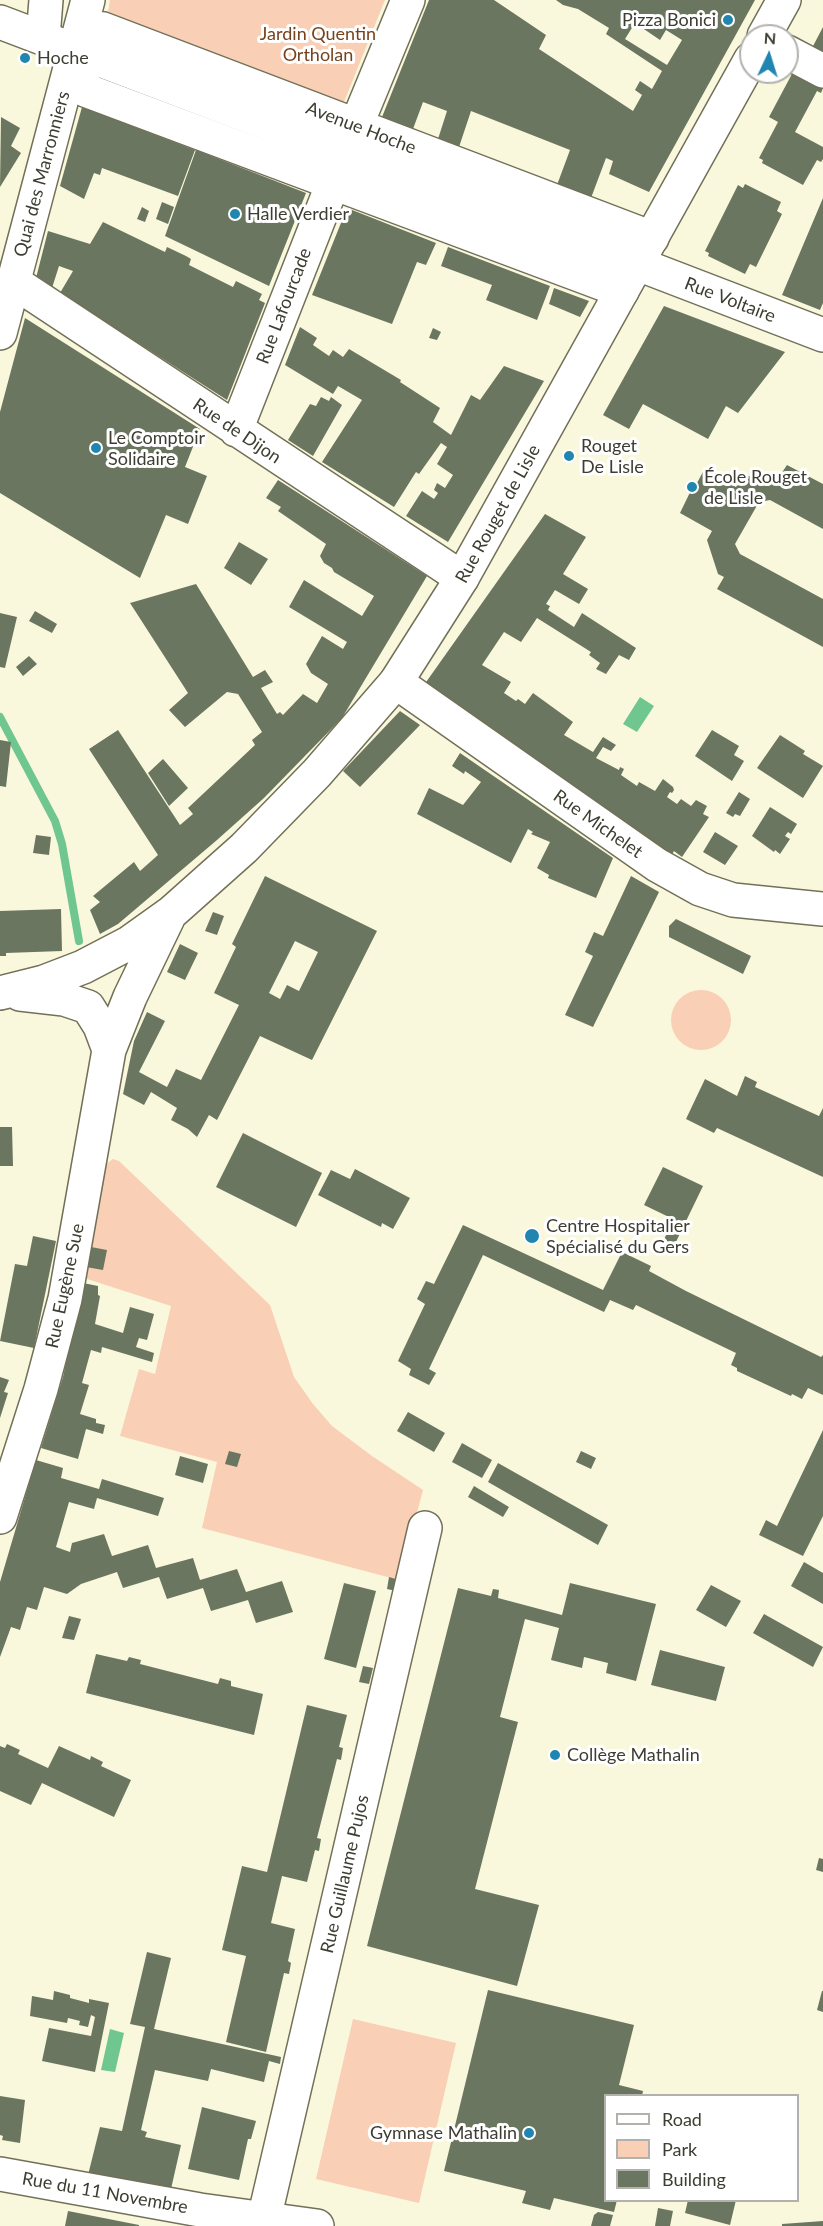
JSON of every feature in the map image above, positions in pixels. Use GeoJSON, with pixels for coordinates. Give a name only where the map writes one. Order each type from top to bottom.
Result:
{"type":"FeatureCollection","features":[{"type":"Feature","properties":{"kind":"street"},"geometry":{"type":"LineString","coordinates":[[43,38],[46,0]]}},
{"type":"Feature","properties":{"kind":"street","name":"Quai des Marronniers"},"geometry":{"type":"LineString","coordinates":[[0,333],[88,0]]}},
{"type":"Feature","properties":{"kind":"street"},"geometry":{"type":"LineString","coordinates":[[356,126],[408,0]]}},
{"type":"Feature","properties":{"kind":"street"},"geometry":{"type":"LineString","coordinates":[[771,24],[784,0]]}},
{"type":"Feature","properties":{"kind":"street","name":"Avenue Hoche"},"geometry":{"type":"LineString","coordinates":[[0,22],[637,265]]}},
{"type":"Feature","properties":{"kind":"street","name":"Avenue Hoche"},"geometry":{"type":"LineString","coordinates":[[76,50],[103,29],[356,126],[637,265]]}},
{"type":"Feature","properties":{"kind":"street"},"geometry":{"type":"LineString","coordinates":[[76,50],[85,90],[333,183],[637,265]]}},
{"type":"Feature","properties":{"kind":"street"},"geometry":{"type":"LineString","coordinates":[[799,58],[823,71]]}},
{"type":"Feature","properties":{"kind":"street","name":"Rue Rouget de Lisle"},"geometry":{"type":"LineString","coordinates":[[2,993],[44,982],[83,967],[129,943],[171,913],[244,848],[317,773],[396,682],[462,579],[739,81]]}},
{"type":"Feature","properties":{"kind":"street","name":"Rue Lafourcade"},"geometry":{"type":"LineString","coordinates":[[236,430],[333,183]]}},
{"type":"Feature","properties":{"kind":"street","name":"Rue Voltaire"},"geometry":{"type":"LineString","coordinates":[[637,265],[822,333]]}},
{"type":"Feature","properties":{"kind":"street","name":"Rue de Dijon"},"geometry":{"type":"LineString","coordinates":[[14,282],[462,579]]}},
{"type":"Feature","properties":{"kind":"street","name":"Rue Michelet"},"geometry":{"type":"LineString","coordinates":[[396,682],[657,865],[700,889],[733,900],[823,909]]}},
{"type":"Feature","properties":{"kind":"street","name":"Rue Eugène Sue"},"geometry":{"type":"LineString","coordinates":[[0,1517],[41,1389],[65,1299],[109,1050],[130,997],[171,913]]}},
{"type":"Feature","properties":{"kind":"street"},"geometry":{"type":"LineString","coordinates":[[2,993],[64,999],[88,1007],[100,1026],[109,1050]]}},
{"type":"Feature","properties":{"kind":"street","name":"Rue Guillaume Pujos"},"geometry":{"type":"LineString","coordinates":[[264,2220],[425,1528]]}},
{"type":"Feature","properties":{"kind":"street","name":"Rue du 11 Novembre"},"geometry":{"type":"LineString","coordinates":[[0,2174],[200,2210],[317,2226]]}},
{"type":"Feature","properties":{"kind":"green space","name":"Jardin Quentin Ortholan"},"geometry":{"type":"Polygon","coordinates":[[[110,0],[385,0],[344,102],[108,12],[110,0]]]}},
{"type":"Feature","properties":{"kind":"green space"},"geometry":{"type":"Polygon","coordinates":[[[701,990],[718,995],[726,1003],[731,1020],[726,1037],[718,1045],[701,1050],[684,1045],[676,1037],[671,1020],[676,1003],[684,995],[701,990]]]}},
{"type":"Feature","properties":{"kind":"green space"},"geometry":{"type":"Polygon","coordinates":[[[113,1159],[119,1161],[270,1305],[294,1377],[332,1426],[423,1490],[399,1580],[202,1528],[217,1462],[120,1436],[139,1369],[155,1374],[171,1306],[84,1278],[105,1165],[113,1159]]]}},
{"type":"Feature","properties":{"kind":"green space"},"geometry":{"type":"Polygon","coordinates":[[[353,2019],[456,2043],[419,2203],[316,2179],[353,2019]]]}},
{"type":"Feature","properties":{"kind":"shaded area"},"geometry":{"type":"Polygon","coordinates":[[[640,697],[654,706],[637,732],[623,724],[640,697]]]}},
{"type":"Feature","properties":{"kind":"shaded area"},"geometry":{"type":"Polygon","coordinates":[[[110,2029],[124,2033],[115,2072],[101,2070],[110,2029]]]}},
{"type":"Feature","properties":{"kind":"building"},"geometry":{"type":"Polygon","coordinates":[[[429,0],[494,0],[546,35],[539,49],[633,111],[642,95],[635,90],[640,81],[652,89],[662,71],[606,34],[609,28],[578,9],[563,5],[556,0],[755,0],[742,24],[739,24],[739,29],[649,192],[609,174],[613,161],[606,158],[591,198],[557,185],[570,150],[471,111],[459,147],[438,139],[447,111],[423,102],[413,129],[382,117],[429,0]],[[635,23],[625,39],[667,65],[682,40],[666,30],[660,40],[635,23]]]}},
{"type":"Feature","properties":{"kind":"building"},"geometry":{"type":"Polygon","coordinates":[[[823,27],[823,59],[812,48],[823,27]]]}},
{"type":"Feature","properties":{"kind":"building"},"geometry":{"type":"Polygon","coordinates":[[[799,75],[823,88],[821,93],[817,91],[795,132],[823,147],[823,159],[821,162],[817,160],[803,185],[762,163],[763,160],[759,158],[778,122],[769,117],[787,84],[799,84],[799,75]]]}},
{"type":"Feature","properties":{"kind":"building"},"geometry":{"type":"Polygon","coordinates":[[[82,107],[195,150],[178,196],[102,168],[100,175],[94,173],[84,199],[60,186],[82,107]]]}},
{"type":"Feature","properties":{"kind":"building"},"geometry":{"type":"Polygon","coordinates":[[[1,117],[20,128],[11,146],[21,153],[0,187],[1,117]]]}},
{"type":"Feature","properties":{"kind":"building","name":"Halle Verdier"},"geometry":{"type":"Polygon","coordinates":[[[196,150],[306,193],[269,286],[165,236],[196,150]]]}},
{"type":"Feature","properties":{"kind":"building"},"geometry":{"type":"Polygon","coordinates":[[[745,184],[781,202],[777,211],[782,214],[756,267],[750,264],[745,274],[708,256],[709,253],[705,251],[738,185],[743,188],[745,184]]]}},
{"type":"Feature","properties":{"kind":"building"},"geometry":{"type":"Polygon","coordinates":[[[823,198],[823,303],[820,310],[782,295],[823,198]]]}},
{"type":"Feature","properties":{"kind":"building"},"geometry":{"type":"Polygon","coordinates":[[[162,202],[174,207],[168,224],[156,219],[162,202]]]}},
{"type":"Feature","properties":{"kind":"building"},"geometry":{"type":"Polygon","coordinates":[[[142,207],[149,211],[145,222],[137,219],[142,207]]]}},
{"type":"Feature","properties":{"kind":"building"},"geometry":{"type":"Polygon","coordinates":[[[347,208],[436,243],[426,265],[417,262],[392,324],[312,295],[347,208]]]}},
{"type":"Feature","properties":{"kind":"building"},"geometry":{"type":"Polygon","coordinates":[[[103,222],[165,252],[167,247],[186,256],[191,259],[189,265],[233,287],[236,281],[262,294],[259,300],[265,303],[227,400],[60,293],[73,271],[59,266],[52,288],[36,278],[48,231],[90,244],[103,222]]]}},
{"type":"Feature","properties":{"kind":"building"},"geometry":{"type":"Polygon","coordinates":[[[448,247],[550,286],[537,320],[486,300],[492,285],[441,266],[448,247]]]}},
{"type":"Feature","properties":{"kind":"building"},"geometry":{"type":"Polygon","coordinates":[[[554,288],[589,301],[580,317],[549,304],[554,288]]]}},
{"type":"Feature","properties":{"kind":"building"},"geometry":{"type":"Polygon","coordinates":[[[664,306],[785,352],[738,413],[726,406],[708,439],[643,404],[629,429],[603,415],[664,306]]]}},
{"type":"Feature","properties":{"kind":"building","name":"Le Comptoir Solidaire"},"geometry":{"type":"Polygon","coordinates":[[[25,318],[200,429],[185,467],[207,476],[188,524],[166,515],[140,578],[0,493],[0,412],[25,318]]]}},
{"type":"Feature","properties":{"kind":"building"},"geometry":{"type":"Polygon","coordinates":[[[300,327],[317,338],[313,345],[329,356],[333,350],[343,357],[349,349],[401,380],[400,382],[440,408],[433,422],[451,435],[471,395],[480,400],[504,366],[544,381],[448,542],[406,516],[422,491],[434,499],[438,493],[434,490],[437,483],[445,488],[453,475],[437,464],[447,447],[441,443],[419,474],[416,472],[394,507],[322,462],[362,400],[338,386],[333,394],[285,365],[300,327]]]}},
{"type":"Feature","properties":{"kind":"building"},"geometry":{"type":"Polygon","coordinates":[[[433,328],[441,332],[437,340],[429,338],[433,328]]]}},
{"type":"Feature","properties":{"kind":"building"},"geometry":{"type":"Polygon","coordinates":[[[321,397],[329,401],[331,397],[342,405],[313,456],[288,440],[310,404],[316,406],[321,397]]]}},
{"type":"Feature","properties":{"kind":"building"},"geometry":{"type":"Polygon","coordinates":[[[787,465],[823,484],[823,529],[770,500],[759,502],[735,544],[740,554],[823,599],[823,647],[717,589],[724,577],[718,574],[707,540],[712,531],[680,513],[695,482],[697,483],[704,470],[736,487],[740,478],[769,472],[779,477],[787,465]]]}},
{"type":"Feature","properties":{"kind":"building"},"geometry":{"type":"Polygon","coordinates":[[[278,480],[427,576],[342,718],[264,798],[217,840],[118,924],[100,934],[90,910],[100,902],[93,896],[134,862],[140,871],[158,855],[89,749],[118,730],[180,825],[193,814],[188,808],[255,745],[252,740],[262,732],[238,694],[227,692],[185,727],[169,710],[188,693],[130,603],[196,584],[253,677],[265,670],[273,682],[261,688],[277,714],[280,712],[283,715],[303,694],[317,703],[328,684],[311,673],[306,664],[322,636],[343,649],[347,642],[289,607],[304,580],[362,616],[374,596],[334,572],[324,563],[320,556],[326,544],[278,511],[281,507],[266,498],[278,480]]]}},
{"type":"Feature","properties":{"kind":"building"},"geometry":{"type":"Polygon","coordinates":[[[545,514],[586,537],[563,574],[588,589],[579,604],[555,590],[546,604],[550,606],[548,610],[574,627],[582,613],[636,648],[629,660],[619,655],[606,674],[596,669],[600,663],[589,655],[591,652],[537,618],[521,642],[504,632],[482,665],[511,682],[504,693],[516,701],[518,699],[525,704],[533,693],[573,722],[564,735],[593,752],[603,737],[616,745],[611,751],[603,747],[596,758],[619,770],[620,767],[624,769],[621,775],[637,786],[639,782],[655,791],[663,779],[674,790],[667,797],[677,804],[681,799],[691,806],[696,800],[707,806],[703,814],[709,817],[682,857],[674,851],[671,856],[424,685],[545,514]]]}},
{"type":"Feature","properties":{"kind":"building"},"geometry":{"type":"Polygon","coordinates":[[[239,542],[268,559],[251,585],[224,568],[239,542]]]}},
{"type":"Feature","properties":{"kind":"building"},"geometry":{"type":"Polygon","coordinates":[[[35,611],[57,624],[52,633],[29,621],[35,611]]]}},
{"type":"Feature","properties":{"kind":"building"},"geometry":{"type":"Polygon","coordinates":[[[0,613],[17,617],[5,668],[0,667],[0,613]]]}},
{"type":"Feature","properties":{"kind":"building"},"geometry":{"type":"Polygon","coordinates":[[[29,656],[37,664],[23,676],[16,667],[29,656]]]}},
{"type":"Feature","properties":{"kind":"building"},"geometry":{"type":"Polygon","coordinates":[[[400,711],[420,725],[360,787],[343,771],[400,711]]]}},
{"type":"Feature","properties":{"kind":"building"},"geometry":{"type":"Polygon","coordinates":[[[712,730],[739,746],[734,755],[744,761],[732,781],[695,756],[712,730]]]}},
{"type":"Feature","properties":{"kind":"building"},"geometry":{"type":"Polygon","coordinates":[[[780,735],[805,751],[803,754],[823,766],[803,798],[757,768],[780,735]]]}},
{"type":"Feature","properties":{"kind":"building"},"geometry":{"type":"Polygon","coordinates":[[[0,740],[11,742],[6,787],[0,786],[0,740]]]}},
{"type":"Feature","properties":{"kind":"building"},"geometry":{"type":"Polygon","coordinates":[[[460,753],[613,858],[596,898],[548,878],[549,875],[537,868],[550,842],[531,834],[533,832],[528,829],[511,863],[417,814],[429,788],[463,805],[481,782],[465,771],[464,774],[452,766],[460,753]]]}},
{"type":"Feature","properties":{"kind":"building"},"geometry":{"type":"Polygon","coordinates":[[[163,759],[188,788],[169,806],[148,773],[163,759]]]}},
{"type":"Feature","properties":{"kind":"building"},"geometry":{"type":"Polygon","coordinates":[[[739,792],[750,799],[740,816],[735,814],[733,817],[726,813],[739,792]]]}},
{"type":"Feature","properties":{"kind":"building"},"geometry":{"type":"Polygon","coordinates":[[[770,807],[797,824],[791,834],[788,832],[785,836],[790,839],[780,854],[752,836],[770,807]]]}},
{"type":"Feature","properties":{"kind":"building"},"geometry":{"type":"Polygon","coordinates":[[[715,832],[738,846],[725,865],[703,852],[715,832]]]}},
{"type":"Feature","properties":{"kind":"building"},"geometry":{"type":"Polygon","coordinates":[[[36,835],[51,837],[49,855],[33,853],[36,835]]]}},
{"type":"Feature","properties":{"kind":"building"},"geometry":{"type":"Polygon","coordinates":[[[265,876],[377,931],[312,1060],[260,1036],[217,1120],[209,1115],[197,1137],[171,1120],[177,1108],[151,1092],[144,1105],[123,1094],[134,1041],[147,1012],[165,1021],[139,1072],[167,1087],[176,1069],[201,1080],[239,1005],[214,993],[236,947],[232,944],[265,876]],[[295,941],[269,993],[280,999],[287,985],[299,991],[318,952],[295,941]]]}},
{"type":"Feature","properties":{"kind":"building"},"geometry":{"type":"Polygon","coordinates":[[[631,876],[659,892],[593,1027],[565,1015],[593,956],[585,952],[594,932],[603,936],[631,876]]]}},
{"type":"Feature","properties":{"kind":"building"},"geometry":{"type":"Polygon","coordinates":[[[61,909],[62,951],[6,953],[6,956],[0,956],[0,911],[61,909]]]}},
{"type":"Feature","properties":{"kind":"building"},"geometry":{"type":"Polygon","coordinates":[[[213,912],[224,916],[217,935],[205,931],[213,912]]]}},
{"type":"Feature","properties":{"kind":"building"},"geometry":{"type":"Polygon","coordinates":[[[676,919],[751,956],[743,974],[669,937],[669,926],[676,919]]]}},
{"type":"Feature","properties":{"kind":"building"},"geometry":{"type":"Polygon","coordinates":[[[180,944],[198,953],[185,980],[167,972],[180,944]]]}},
{"type":"Feature","properties":{"kind":"building"},"geometry":{"type":"Polygon","coordinates":[[[745,1076],[757,1082],[755,1087],[819,1116],[823,1108],[823,1177],[717,1128],[714,1133],[686,1119],[705,1079],[737,1096],[745,1076]]]}},
{"type":"Feature","properties":{"kind":"building"},"geometry":{"type":"Polygon","coordinates":[[[0,1127],[12,1127],[13,1166],[0,1166],[0,1127]]]}},
{"type":"Feature","properties":{"kind":"building"},"geometry":{"type":"Polygon","coordinates":[[[243,1133],[322,1173],[296,1227],[216,1187],[243,1133]]]}},
{"type":"Feature","properties":{"kind":"building"},"geometry":{"type":"Polygon","coordinates":[[[663,1167],[703,1186],[673,1248],[663,1242],[673,1219],[644,1205],[663,1167]]]}},
{"type":"Feature","properties":{"kind":"building"},"geometry":{"type":"Polygon","coordinates":[[[355,1169],[410,1198],[393,1229],[382,1223],[381,1227],[318,1195],[331,1170],[350,1179],[355,1169]]]}},
{"type":"Feature","properties":{"kind":"building"},"geometry":{"type":"Polygon","coordinates":[[[463,1225],[603,1290],[622,1252],[651,1266],[649,1271],[686,1291],[821,1357],[823,1355],[823,1395],[808,1388],[802,1399],[792,1394],[791,1396],[737,1371],[737,1368],[731,1365],[736,1353],[636,1305],[633,1310],[610,1300],[604,1312],[483,1255],[429,1369],[436,1373],[429,1385],[409,1375],[411,1369],[398,1361],[425,1304],[417,1299],[426,1281],[434,1284],[463,1225]]]}},
{"type":"Feature","properties":{"kind":"building"},"geometry":{"type":"Polygon","coordinates":[[[33,1236],[56,1241],[34,1348],[0,1341],[15,1264],[27,1266],[33,1236]]]}},
{"type":"Feature","properties":{"kind":"building"},"geometry":{"type":"Polygon","coordinates":[[[91,1247],[107,1250],[103,1270],[86,1267],[91,1247]]]}},
{"type":"Feature","properties":{"kind":"building"},"geometry":{"type":"Polygon","coordinates":[[[83,1283],[98,1286],[100,1296],[95,1324],[123,1333],[130,1307],[154,1314],[147,1340],[139,1338],[136,1347],[154,1353],[152,1362],[102,1347],[101,1353],[91,1350],[82,1383],[89,1385],[80,1414],[96,1419],[96,1423],[105,1425],[103,1434],[86,1429],[78,1459],[41,1448],[63,1377],[83,1283]]]}},
{"type":"Feature","properties":{"kind":"building"},"geometry":{"type":"Polygon","coordinates":[[[0,1377],[9,1380],[4,1392],[8,1393],[0,1418],[0,1377]]]}},
{"type":"Feature","properties":{"kind":"building"},"geometry":{"type":"Polygon","coordinates":[[[408,1412],[445,1433],[434,1452],[397,1431],[408,1412]]]}},
{"type":"Feature","properties":{"kind":"building"},"geometry":{"type":"Polygon","coordinates":[[[823,1430],[823,1516],[803,1556],[759,1535],[766,1520],[777,1526],[823,1430]]]}},
{"type":"Feature","properties":{"kind":"building"},"geometry":{"type":"Polygon","coordinates":[[[462,1443],[492,1460],[482,1478],[452,1462],[462,1443]]]}},
{"type":"Feature","properties":{"kind":"building"},"geometry":{"type":"Polygon","coordinates":[[[229,1451],[241,1454],[237,1467],[225,1464],[229,1451]]]}},
{"type":"Feature","properties":{"kind":"building"},"geometry":{"type":"Polygon","coordinates":[[[581,1451],[596,1458],[591,1469],[576,1462],[581,1451]]]}},
{"type":"Feature","properties":{"kind":"building"},"geometry":{"type":"Polygon","coordinates":[[[180,1456],[208,1464],[203,1483],[175,1475],[180,1456]]]}},
{"type":"Feature","properties":{"kind":"building"},"geometry":{"type":"Polygon","coordinates":[[[36,1460],[63,1468],[61,1478],[99,1489],[102,1479],[164,1498],[158,1516],[97,1498],[94,1509],[69,1502],[56,1547],[70,1552],[72,1543],[104,1534],[112,1556],[148,1545],[156,1568],[193,1558],[200,1580],[237,1569],[246,1592],[282,1581],[293,1612],[256,1623],[248,1600],[211,1611],[203,1588],[167,1599],[159,1577],[123,1588],[117,1572],[81,1584],[67,1594],[44,1587],[37,1610],[27,1607],[20,1630],[11,1627],[0,1657],[0,1582],[36,1460]]]}},
{"type":"Feature","properties":{"kind":"building"},"geometry":{"type":"Polygon","coordinates":[[[498,1463],[608,1525],[598,1545],[488,1482],[498,1463]]]}},
{"type":"Feature","properties":{"kind":"building"},"geometry":{"type":"Polygon","coordinates":[[[474,1486],[509,1507],[503,1517],[468,1497],[474,1486]]]}},
{"type":"Feature","properties":{"kind":"building"},"geometry":{"type":"Polygon","coordinates":[[[804,1562],[823,1573],[823,1604],[791,1586],[804,1562]]]}},
{"type":"Feature","properties":{"kind":"building"},"geometry":{"type":"Polygon","coordinates":[[[389,1577],[399,1580],[396,1591],[387,1589],[389,1577]]]}},
{"type":"Feature","properties":{"kind":"building"},"geometry":{"type":"Polygon","coordinates":[[[344,1583],[376,1591],[356,1668],[324,1659],[344,1583]]]}},
{"type":"Feature","properties":{"kind":"building"},"geometry":{"type":"Polygon","coordinates":[[[570,1583],[656,1604],[636,1681],[606,1673],[608,1663],[584,1657],[582,1668],[551,1660],[559,1628],[525,1619],[500,1717],[518,1722],[475,1889],[539,1905],[517,1986],[367,1946],[458,1588],[491,1596],[493,1589],[499,1590],[498,1598],[562,1615],[570,1583]]]}},
{"type":"Feature","properties":{"kind":"building"},"geometry":{"type":"Polygon","coordinates":[[[711,1585],[741,1601],[726,1627],[696,1610],[711,1585]]]}},
{"type":"Feature","properties":{"kind":"building"},"geometry":{"type":"Polygon","coordinates":[[[764,1614],[823,1647],[813,1667],[753,1633],[764,1614]]]}},
{"type":"Feature","properties":{"kind":"building"},"geometry":{"type":"Polygon","coordinates":[[[69,1616],[81,1619],[74,1640],[62,1638],[69,1616]]]}},
{"type":"Feature","properties":{"kind":"building"},"geometry":{"type":"Polygon","coordinates":[[[660,1650],[725,1667],[716,1701],[651,1685],[660,1650]]]}},
{"type":"Feature","properties":{"kind":"building"},"geometry":{"type":"Polygon","coordinates":[[[96,1654],[127,1661],[129,1657],[141,1660],[140,1664],[218,1684],[220,1678],[231,1681],[231,1686],[263,1694],[254,1735],[86,1693],[96,1654]]]}},
{"type":"Feature","properties":{"kind":"building"},"geometry":{"type":"Polygon","coordinates":[[[363,1666],[373,1668],[369,1684],[359,1682],[363,1666]]]}},
{"type":"Feature","properties":{"kind":"building"},"geometry":{"type":"Polygon","coordinates":[[[307,1705],[347,1715],[339,1747],[343,1748],[341,1760],[337,1759],[317,1838],[321,1839],[319,1851],[315,1850],[307,1882],[282,1876],[271,1923],[295,1929],[288,1961],[291,1963],[289,1974],[284,1973],[266,2052],[226,2042],[246,1956],[222,1950],[242,1866],[267,1872],[307,1705]]]}},
{"type":"Feature","properties":{"kind":"building"},"geometry":{"type":"Polygon","coordinates":[[[7,1744],[20,1750],[18,1754],[48,1768],[59,1746],[90,1760],[91,1756],[103,1762],[101,1766],[131,1780],[114,1817],[42,1783],[31,1805],[0,1791],[0,1746],[5,1748],[7,1744]]]}},
{"type":"Feature","properties":{"kind":"building"},"geometry":{"type":"Polygon","coordinates":[[[819,1858],[823,1859],[823,1872],[816,1870],[819,1858]]]}},
{"type":"Feature","properties":{"kind":"building"},"geometry":{"type":"Polygon","coordinates":[[[147,1952],[171,1958],[154,2029],[281,2057],[280,2064],[269,2061],[264,2082],[211,2069],[208,2081],[155,2070],[141,2130],[147,2132],[145,2137],[181,2145],[171,2189],[88,2175],[100,2127],[122,2131],[145,2027],[130,2024],[147,1952]]]}},
{"type":"Feature","properties":{"kind":"building","name":"Gymnase Mathalin"},"geometry":{"type":"Polygon","coordinates":[[[488,1990],[634,2025],[619,2085],[643,2091],[642,2094],[604,2094],[604,2202],[616,2202],[614,2212],[554,2198],[550,2210],[522,2203],[526,2191],[444,2171],[488,1990]]]}},
{"type":"Feature","properties":{"kind":"building"},"geometry":{"type":"Polygon","coordinates":[[[54,1991],[89,2003],[89,1999],[109,2003],[95,2072],[42,2061],[49,2028],[91,2036],[95,2017],[91,2015],[88,2027],[79,2025],[80,2021],[68,2018],[67,2023],[30,2016],[32,1996],[53,2000],[54,1991]]]}},
{"type":"Feature","properties":{"kind":"building"},"geometry":{"type":"Polygon","coordinates":[[[823,1991],[823,2012],[817,2010],[823,1991]]]}},
{"type":"Feature","properties":{"kind":"building"},"geometry":{"type":"Polygon","coordinates":[[[0,2096],[25,2100],[20,2143],[2,2140],[0,2096]]]}},
{"type":"Feature","properties":{"kind":"building"},"geometry":{"type":"Polygon","coordinates":[[[202,2107],[256,2121],[251,2139],[248,2139],[239,2180],[188,2169],[202,2107]]]}},
{"type":"Feature","properties":{"kind":"building"},"geometry":{"type":"Polygon","coordinates":[[[688,2202],[736,2202],[730,2225],[685,2213],[688,2202]]]}},
{"type":"Feature","properties":{"kind":"building"},"geometry":{"type":"Polygon","coordinates":[[[658,2208],[673,2211],[670,2226],[655,2226],[658,2208]]]}},
{"type":"Feature","properties":{"kind":"building"},"geometry":{"type":"Polygon","coordinates":[[[68,2211],[139,2225],[139,2226],[65,2226],[68,2211]]]}},
{"type":"Feature","properties":{"kind":"building"},"geometry":{"type":"Polygon","coordinates":[[[598,2212],[613,2215],[610,2226],[591,2226],[594,2215],[598,2212]]]}},
{"type":"Feature","properties":{"kind":"building"},"geometry":{"type":"Polygon","coordinates":[[[823,2221],[823,2226],[782,2226],[782,2224],[823,2221]]]}},
{"type":"Feature","properties":{"kind":"waterway"},"geometry":{"type":"LineString","coordinates":[[0,717],[55,821],[62,844],[79,941]]}},
{"type":"Feature","properties":{"kind":"place","name":"Pizza Bonici"},"geometry":{"type":"Point","coordinates":[728,20]}},
{"type":"Feature","properties":{"kind":"place","name":"Hoche"},"geometry":{"type":"Point","coordinates":[25,58]}},
{"type":"Feature","properties":{"kind":"place","name":"Halle Verdier"},"geometry":{"type":"Point","coordinates":[235,214]}},
{"type":"Feature","properties":{"kind":"place","name":"Le Comptoir Solidaire"},"geometry":{"type":"Point","coordinates":[96,448]}},
{"type":"Feature","properties":{"kind":"place","name":"Rouget De Lisle"},"geometry":{"type":"Point","coordinates":[569,456]}},
{"type":"Feature","properties":{"kind":"place","name":"École Rouget de Lisle"},"geometry":{"type":"Point","coordinates":[692,487]}},
{"type":"Feature","properties":{"kind":"place","name":"Centre Hospitalier Spécialisé du Gers"},"geometry":{"type":"Point","coordinates":[532,1236]}},
{"type":"Feature","properties":{"kind":"place","name":"Collège Mathalin"},"geometry":{"type":"Point","coordinates":[555,1755]}},
{"type":"Feature","properties":{"kind":"place","name":"Gymnase Mathalin"},"geometry":{"type":"Point","coordinates":[529,2133]}}]}
